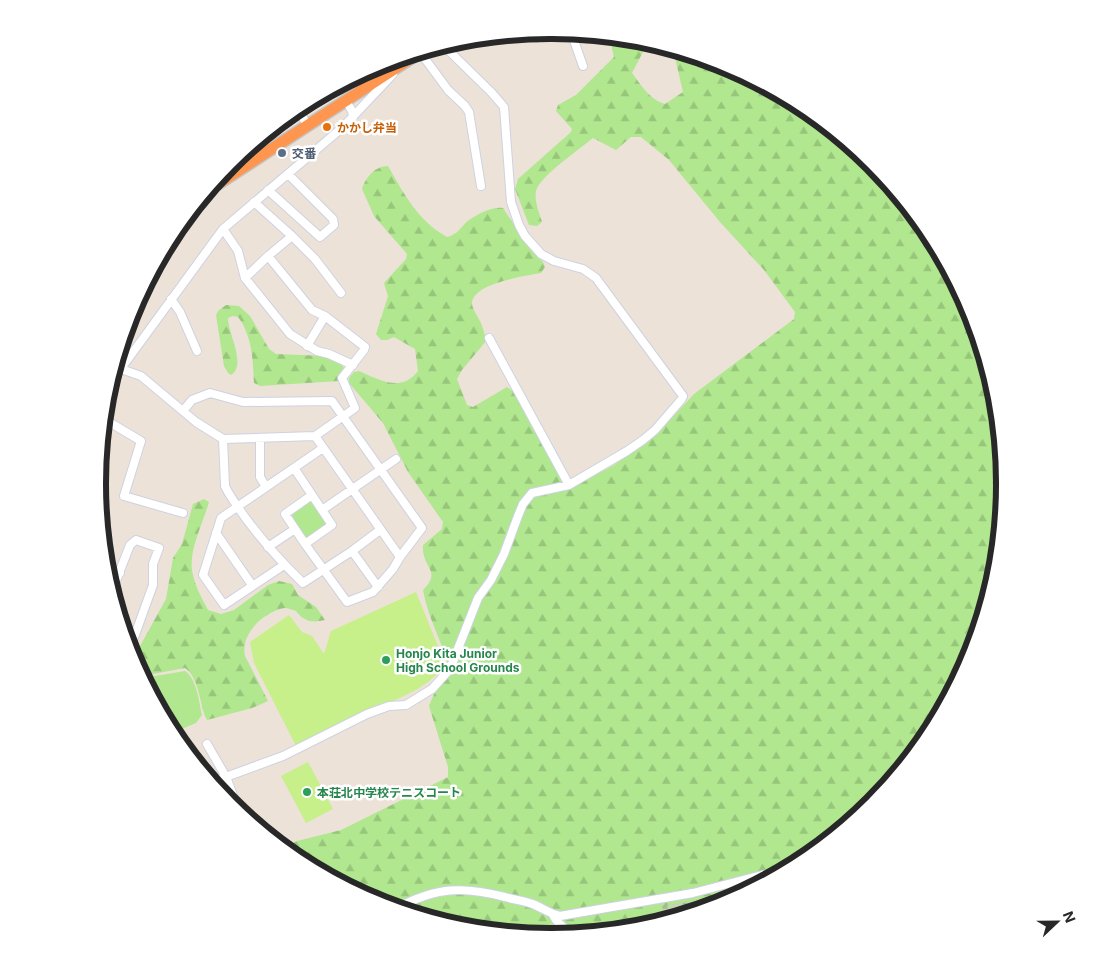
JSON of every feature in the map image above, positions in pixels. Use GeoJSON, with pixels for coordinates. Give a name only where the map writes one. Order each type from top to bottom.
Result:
{"type":"FeatureCollection","features":[{"type":"Feature","properties":{"kind":"highway"},"geometry":{"type":"LineString","coordinates":[[231,176],[397,66]]}},
{"type":"Feature","properties":{"kind":"street"},"geometry":{"type":"LineString","coordinates":[[574,40],[583,66]]}},
{"type":"Feature","properties":{"kind":"street"},"geometry":{"type":"LineString","coordinates":[[219,779],[283,756],[367,714],[389,706],[406,705],[432,689],[450,669],[478,598],[491,580],[504,554],[523,504],[532,493],[568,484],[597,470],[643,440],[670,414],[683,396],[596,278],[584,269],[554,261],[542,254],[518,226],[511,202],[504,107],[450,50]]}},
{"type":"Feature","properties":{"kind":"street"},"geometry":{"type":"LineString","coordinates":[[417,60],[469,112],[481,186]]}},
{"type":"Feature","properties":{"kind":"street"},"geometry":{"type":"LineString","coordinates":[[121,367],[223,229],[353,117],[406,63]]}},
{"type":"Feature","properties":{"kind":"street"},"geometry":{"type":"LineString","coordinates":[[346,100],[353,117]]}},
{"type":"Feature","properties":{"kind":"street"},"geometry":{"type":"LineString","coordinates":[[302,115],[307,126]]}},
{"type":"Feature","properties":{"kind":"street"},"geometry":{"type":"LineString","coordinates":[[268,190],[320,237],[334,225],[333,219],[288,174]]}},
{"type":"Feature","properties":{"kind":"street"},"geometry":{"type":"LineString","coordinates":[[254,202],[315,259],[341,294]]}},
{"type":"Feature","properties":{"kind":"street"},"geometry":{"type":"LineString","coordinates":[[223,229],[238,251],[245,278],[290,334],[317,351],[340,358],[353,365]]}},
{"type":"Feature","properties":{"kind":"street"},"geometry":{"type":"LineString","coordinates":[[245,278],[292,236]]}},
{"type":"Feature","properties":{"kind":"street"},"geometry":{"type":"LineString","coordinates":[[121,369],[141,376],[196,422],[223,439],[315,436],[354,408],[342,378],[365,347],[325,316],[312,310],[268,256]]}},
{"type":"Feature","properties":{"kind":"street"},"geometry":{"type":"LineString","coordinates":[[171,299],[180,312],[197,351]]}},
{"type":"Feature","properties":{"kind":"street"},"geometry":{"type":"LineString","coordinates":[[307,346],[325,316]]}},
{"type":"Feature","properties":{"kind":"street"},"geometry":{"type":"LineString","coordinates":[[489,338],[568,484]]}},
{"type":"Feature","properties":{"kind":"street"},"geometry":{"type":"LineString","coordinates":[[183,411],[192,400],[210,393],[243,402],[332,400],[380,471],[422,528],[393,569],[373,592],[347,602],[285,514],[312,495]]}},
{"type":"Feature","properties":{"kind":"street"},"geometry":{"type":"LineString","coordinates":[[110,423],[141,442],[124,496],[184,513]]}},
{"type":"Feature","properties":{"kind":"street"},"geometry":{"type":"LineString","coordinates":[[315,436],[351,490],[400,557]]}},
{"type":"Feature","properties":{"kind":"street"},"geometry":{"type":"LineString","coordinates":[[260,438],[260,477],[266,487]]}},
{"type":"Feature","properties":{"kind":"street"},"geometry":{"type":"LineString","coordinates":[[223,439],[225,486],[237,506],[268,547],[303,583],[380,530]]}},
{"type":"Feature","properties":{"kind":"street"},"geometry":{"type":"LineString","coordinates":[[284,565],[224,605],[203,575],[221,518],[323,448]]}},
{"type":"Feature","properties":{"kind":"street"},"geometry":{"type":"LineString","coordinates":[[322,510],[396,460]]}},
{"type":"Feature","properties":{"kind":"street"},"geometry":{"type":"LineString","coordinates":[[294,468],[332,525],[305,544]]}},
{"type":"Feature","properties":{"kind":"street"},"geometry":{"type":"LineString","coordinates":[[268,547],[295,529]]}},
{"type":"Feature","properties":{"kind":"street"},"geometry":{"type":"LineString","coordinates":[[216,533],[252,586]]}},
{"type":"Feature","properties":{"kind":"street"},"geometry":{"type":"LineString","coordinates":[[117,579],[130,545],[136,540],[159,548],[153,564],[153,585],[134,637]]}},
{"type":"Feature","properties":{"kind":"street"},"geometry":{"type":"LineString","coordinates":[[352,551],[378,587]]}},
{"type":"Feature","properties":{"kind":"street"},"geometry":{"type":"LineString","coordinates":[[115,570],[120,572]]}},
{"type":"Feature","properties":{"kind":"street"},"geometry":{"type":"LineString","coordinates":[[207,744],[226,777],[232,793]]}},
{"type":"Feature","properties":{"kind":"street"},"geometry":{"type":"LineString","coordinates":[[406,904],[437,892],[466,889],[535,905],[554,915],[560,916],[694,893],[761,875]]}},
{"type":"Feature","properties":{"kind":"street"},"geometry":{"type":"LineString","coordinates":[[554,915],[555,920],[564,928]]}},
{"type":"Feature","properties":{"kind":"green space"},"geometry":{"type":"Polygon","coordinates":[[[611,44],[645,49],[632,73],[646,92],[665,104],[683,92],[675,56],[721,73],[773,98],[822,131],[844,149],[885,190],[904,213],[921,236],[950,287],[962,313],[981,368],[992,425],[995,454],[996,484],[992,542],[981,599],[972,626],[962,654],[936,706],[921,731],[885,777],[844,818],[822,836],[773,869],[748,882],[694,905],[638,920],[580,927],[551,928],[522,927],[464,920],[408,905],[381,894],[329,869],[291,844],[341,830],[448,777],[448,767],[429,706],[434,694],[451,674],[428,611],[423,590],[429,583],[431,573],[423,553],[423,545],[442,529],[443,522],[408,472],[383,423],[349,383],[349,378],[354,372],[359,371],[382,381],[397,383],[405,382],[418,371],[415,349],[394,337],[381,340],[376,334],[388,296],[384,283],[406,259],[407,254],[374,216],[362,189],[366,180],[375,170],[388,166],[406,197],[420,215],[437,231],[447,237],[454,234],[469,220],[481,213],[494,208],[503,208],[530,249],[543,262],[545,267],[541,273],[489,286],[474,297],[472,304],[481,323],[486,341],[457,379],[467,405],[473,407],[507,387],[513,391],[567,490],[614,465],[654,437],[694,394],[794,319],[795,312],[764,270],[720,222],[669,160],[641,137],[631,137],[616,150],[593,138],[570,155],[544,178],[539,185],[536,191],[536,199],[542,222],[537,226],[529,225],[515,189],[518,179],[571,132],[572,129],[556,111],[558,105],[576,95],[614,57],[611,44]]]}},
{"type":"Feature","properties":{"kind":"green space"},"geometry":{"type":"Polygon","coordinates":[[[226,305],[239,306],[250,316],[269,349],[276,354],[326,356],[339,362],[345,369],[339,377],[339,381],[260,386],[254,383],[249,340],[243,324],[238,317],[233,316],[228,318],[236,349],[237,364],[231,375],[228,373],[224,366],[216,315],[226,305]]]}},
{"type":"Feature","properties":{"kind":"green space"},"geometry":{"type":"Polygon","coordinates":[[[312,495],[332,525],[305,544],[285,514],[312,495]]]}},
{"type":"Feature","properties":{"kind":"green space"},"geometry":{"type":"Polygon","coordinates":[[[204,499],[209,502],[194,545],[192,562],[194,580],[208,610],[221,614],[234,610],[268,585],[279,581],[292,584],[298,595],[316,607],[325,620],[309,621],[296,611],[285,608],[277,610],[262,619],[250,632],[244,648],[245,656],[268,701],[252,708],[207,720],[194,678],[190,672],[185,668],[150,675],[137,646],[140,646],[166,599],[173,558],[182,544],[193,504],[204,499]]]}},
{"type":"Feature","properties":{"kind":"green space"},"geometry":{"type":"Polygon","coordinates":[[[416,592],[446,666],[416,690],[297,748],[254,663],[250,642],[289,615],[302,632],[312,636],[324,654],[331,631],[416,592]]]}},
{"type":"Feature","properties":{"kind":"green space"},"geometry":{"type":"Polygon","coordinates":[[[185,671],[189,675],[195,685],[202,715],[196,723],[180,730],[150,677],[185,671]]]}},
{"type":"Feature","properties":{"kind":"green space","name":"本荘北中学校テニスコート"},"geometry":{"type":"Polygon","coordinates":[[[308,762],[333,809],[306,823],[281,776],[308,762]]]}},
{"type":"Feature","properties":{"kind":"green space"},"geometry":{"type":"Polygon","coordinates":[[[699,900],[700,902],[663,914],[661,906],[699,900]]]}},
{"type":"Feature","properties":{"kind":"place","name":"かかし弁当"},"geometry":{"type":"Point","coordinates":[327,127]}},
{"type":"Feature","properties":{"kind":"place","name":"交番"},"geometry":{"type":"Point","coordinates":[282,153]}},
{"type":"Feature","properties":{"kind":"place","name":"Honjo Kita Junior High School Grounds"},"geometry":{"type":"Point","coordinates":[386,660]}},
{"type":"Feature","properties":{"kind":"place","name":"本荘北中学校テニスコート"},"geometry":{"type":"Point","coordinates":[307,792]}}]}
